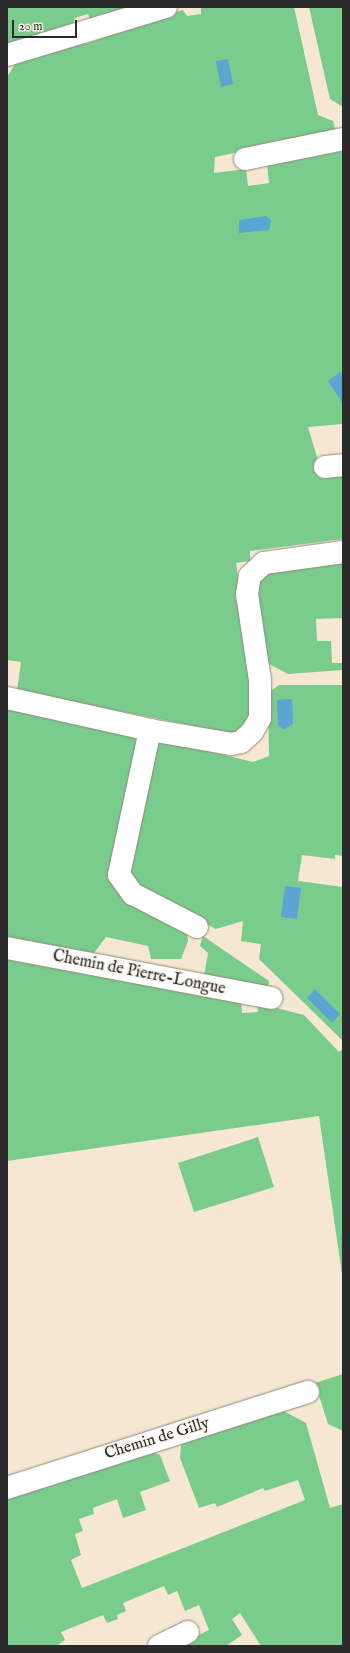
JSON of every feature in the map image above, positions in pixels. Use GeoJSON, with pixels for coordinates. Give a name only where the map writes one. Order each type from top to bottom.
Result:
{"type":"FeatureCollection","features":[{"type":"Feature","properties":{"kind":"street"},"geometry":{"type":"LineString","coordinates":[[7,55],[166,7]]}},
{"type":"Feature","properties":{"kind":"street"},"geometry":{"type":"LineString","coordinates":[[245,159],[343,139]]}},
{"type":"Feature","properties":{"kind":"street"},"geometry":{"type":"LineString","coordinates":[[7,698],[150,730],[231,744],[246,738],[260,718],[260,680],[247,594],[250,576],[264,563],[343,552]]}},
{"type":"Feature","properties":{"kind":"street"},"geometry":{"type":"LineString","coordinates":[[150,730],[119,875],[133,894],[197,927]]}},
{"type":"Feature","properties":{"kind":"street","name":"Chemin de Pierre-Longue"},"geometry":{"type":"LineString","coordinates":[[7,948],[271,998]]}},
{"type":"Feature","properties":{"kind":"street","name":"Chemin de Gilly"},"geometry":{"type":"LineString","coordinates":[[7,1488],[308,1392]]}},
{"type":"Feature","properties":{"kind":"street"},"geometry":{"type":"LineString","coordinates":[[159,1646],[188,1632]]}},
{"type":"Feature","properties":{"kind":"green space"},"geometry":{"type":"Polygon","coordinates":[[[7,7],[131,7],[90,19],[88,14],[75,18],[73,25],[12,46],[7,43],[7,7]]]}},
{"type":"Feature","properties":{"kind":"green space"},"geometry":{"type":"Polygon","coordinates":[[[201,7],[294,7],[318,115],[333,121],[336,132],[215,157],[214,173],[246,169],[248,186],[269,183],[267,164],[343,151],[343,424],[308,427],[323,477],[343,475],[343,539],[250,551],[250,561],[236,563],[253,674],[253,717],[240,735],[17,691],[21,662],[7,660],[7,77],[17,61],[81,41],[86,44],[100,39],[99,34],[183,10],[187,16],[201,14],[201,7]]]}},
{"type":"Feature","properties":{"kind":"green space"},"geometry":{"type":"Polygon","coordinates":[[[309,7],[343,7],[343,107],[330,99],[309,7]]]}},
{"type":"Feature","properties":{"kind":"green space"},"geometry":{"type":"Polygon","coordinates":[[[343,559],[343,618],[316,619],[317,641],[331,641],[332,663],[343,663],[343,670],[288,674],[267,663],[256,588],[262,575],[343,559]]]}},
{"type":"Feature","properties":{"kind":"green space"},"geometry":{"type":"Polygon","coordinates":[[[279,685],[343,685],[343,856],[335,855],[335,859],[302,855],[298,881],[343,887],[342,1040],[259,959],[261,944],[241,941],[243,921],[216,929],[141,889],[129,874],[155,745],[163,740],[253,762],[269,756],[268,693],[279,685]]]}},
{"type":"Feature","properties":{"kind":"green space"},"geometry":{"type":"Polygon","coordinates":[[[7,708],[132,734],[138,744],[110,867],[186,928],[188,941],[181,959],[151,959],[148,946],[106,937],[94,953],[7,938],[7,708]]]}},
{"type":"Feature","properties":{"kind":"green space"},"geometry":{"type":"Polygon","coordinates":[[[203,936],[269,981],[268,988],[204,976],[208,953],[200,946],[203,936]]]}},
{"type":"Feature","properties":{"kind":"green space"},"geometry":{"type":"Polygon","coordinates":[[[7,957],[241,1000],[242,1013],[258,1012],[257,1003],[304,1015],[339,1052],[343,1049],[343,1281],[319,1116],[7,1161],[7,957]]]}},
{"type":"Feature","properties":{"kind":"green space"},"geometry":{"type":"Polygon","coordinates":[[[258,1137],[274,1187],[194,1212],[178,1163],[258,1137]]]}},
{"type":"Feature","properties":{"kind":"green space"},"geometry":{"type":"Polygon","coordinates":[[[343,1374],[343,1431],[328,1424],[315,1383],[343,1374]]]}},
{"type":"Feature","properties":{"kind":"green space"},"geometry":{"type":"Polygon","coordinates":[[[280,1409],[306,1423],[330,1508],[343,1504],[343,1646],[261,1646],[240,1613],[232,1619],[242,1635],[226,1646],[176,1646],[209,1630],[199,1605],[185,1611],[177,1591],[168,1595],[164,1586],[123,1603],[126,1611],[117,1615],[118,1619],[107,1623],[103,1615],[61,1632],[65,1640],[56,1646],[7,1646],[7,1497],[153,1452],[160,1455],[170,1481],[140,1492],[146,1510],[123,1518],[117,1499],[93,1508],[94,1514],[79,1519],[83,1531],[75,1534],[81,1555],[71,1560],[82,1588],[305,1500],[298,1480],[265,1491],[263,1488],[217,1507],[215,1503],[199,1508],[180,1458],[181,1446],[187,1440],[280,1409]]]}},
{"type":"Feature","properties":{"kind":"water"},"geometry":{"type":"Polygon","coordinates":[[[228,59],[233,84],[221,87],[216,61],[228,59]]]}},
{"type":"Feature","properties":{"kind":"water"},"geometry":{"type":"Polygon","coordinates":[[[266,216],[271,220],[269,230],[239,233],[239,220],[266,216]]]}},
{"type":"Feature","properties":{"kind":"water"},"geometry":{"type":"Polygon","coordinates":[[[340,372],[343,377],[343,404],[328,381],[340,372]]]}},
{"type":"Feature","properties":{"kind":"water"},"geometry":{"type":"Polygon","coordinates":[[[292,699],[293,724],[284,730],[278,725],[277,700],[292,699]]]}},
{"type":"Feature","properties":{"kind":"water"},"geometry":{"type":"Polygon","coordinates":[[[285,886],[301,888],[297,919],[281,917],[285,886]]]}},
{"type":"Feature","properties":{"kind":"water"},"geometry":{"type":"Polygon","coordinates":[[[315,989],[340,1014],[332,1023],[307,998],[315,989]]]}}]}
